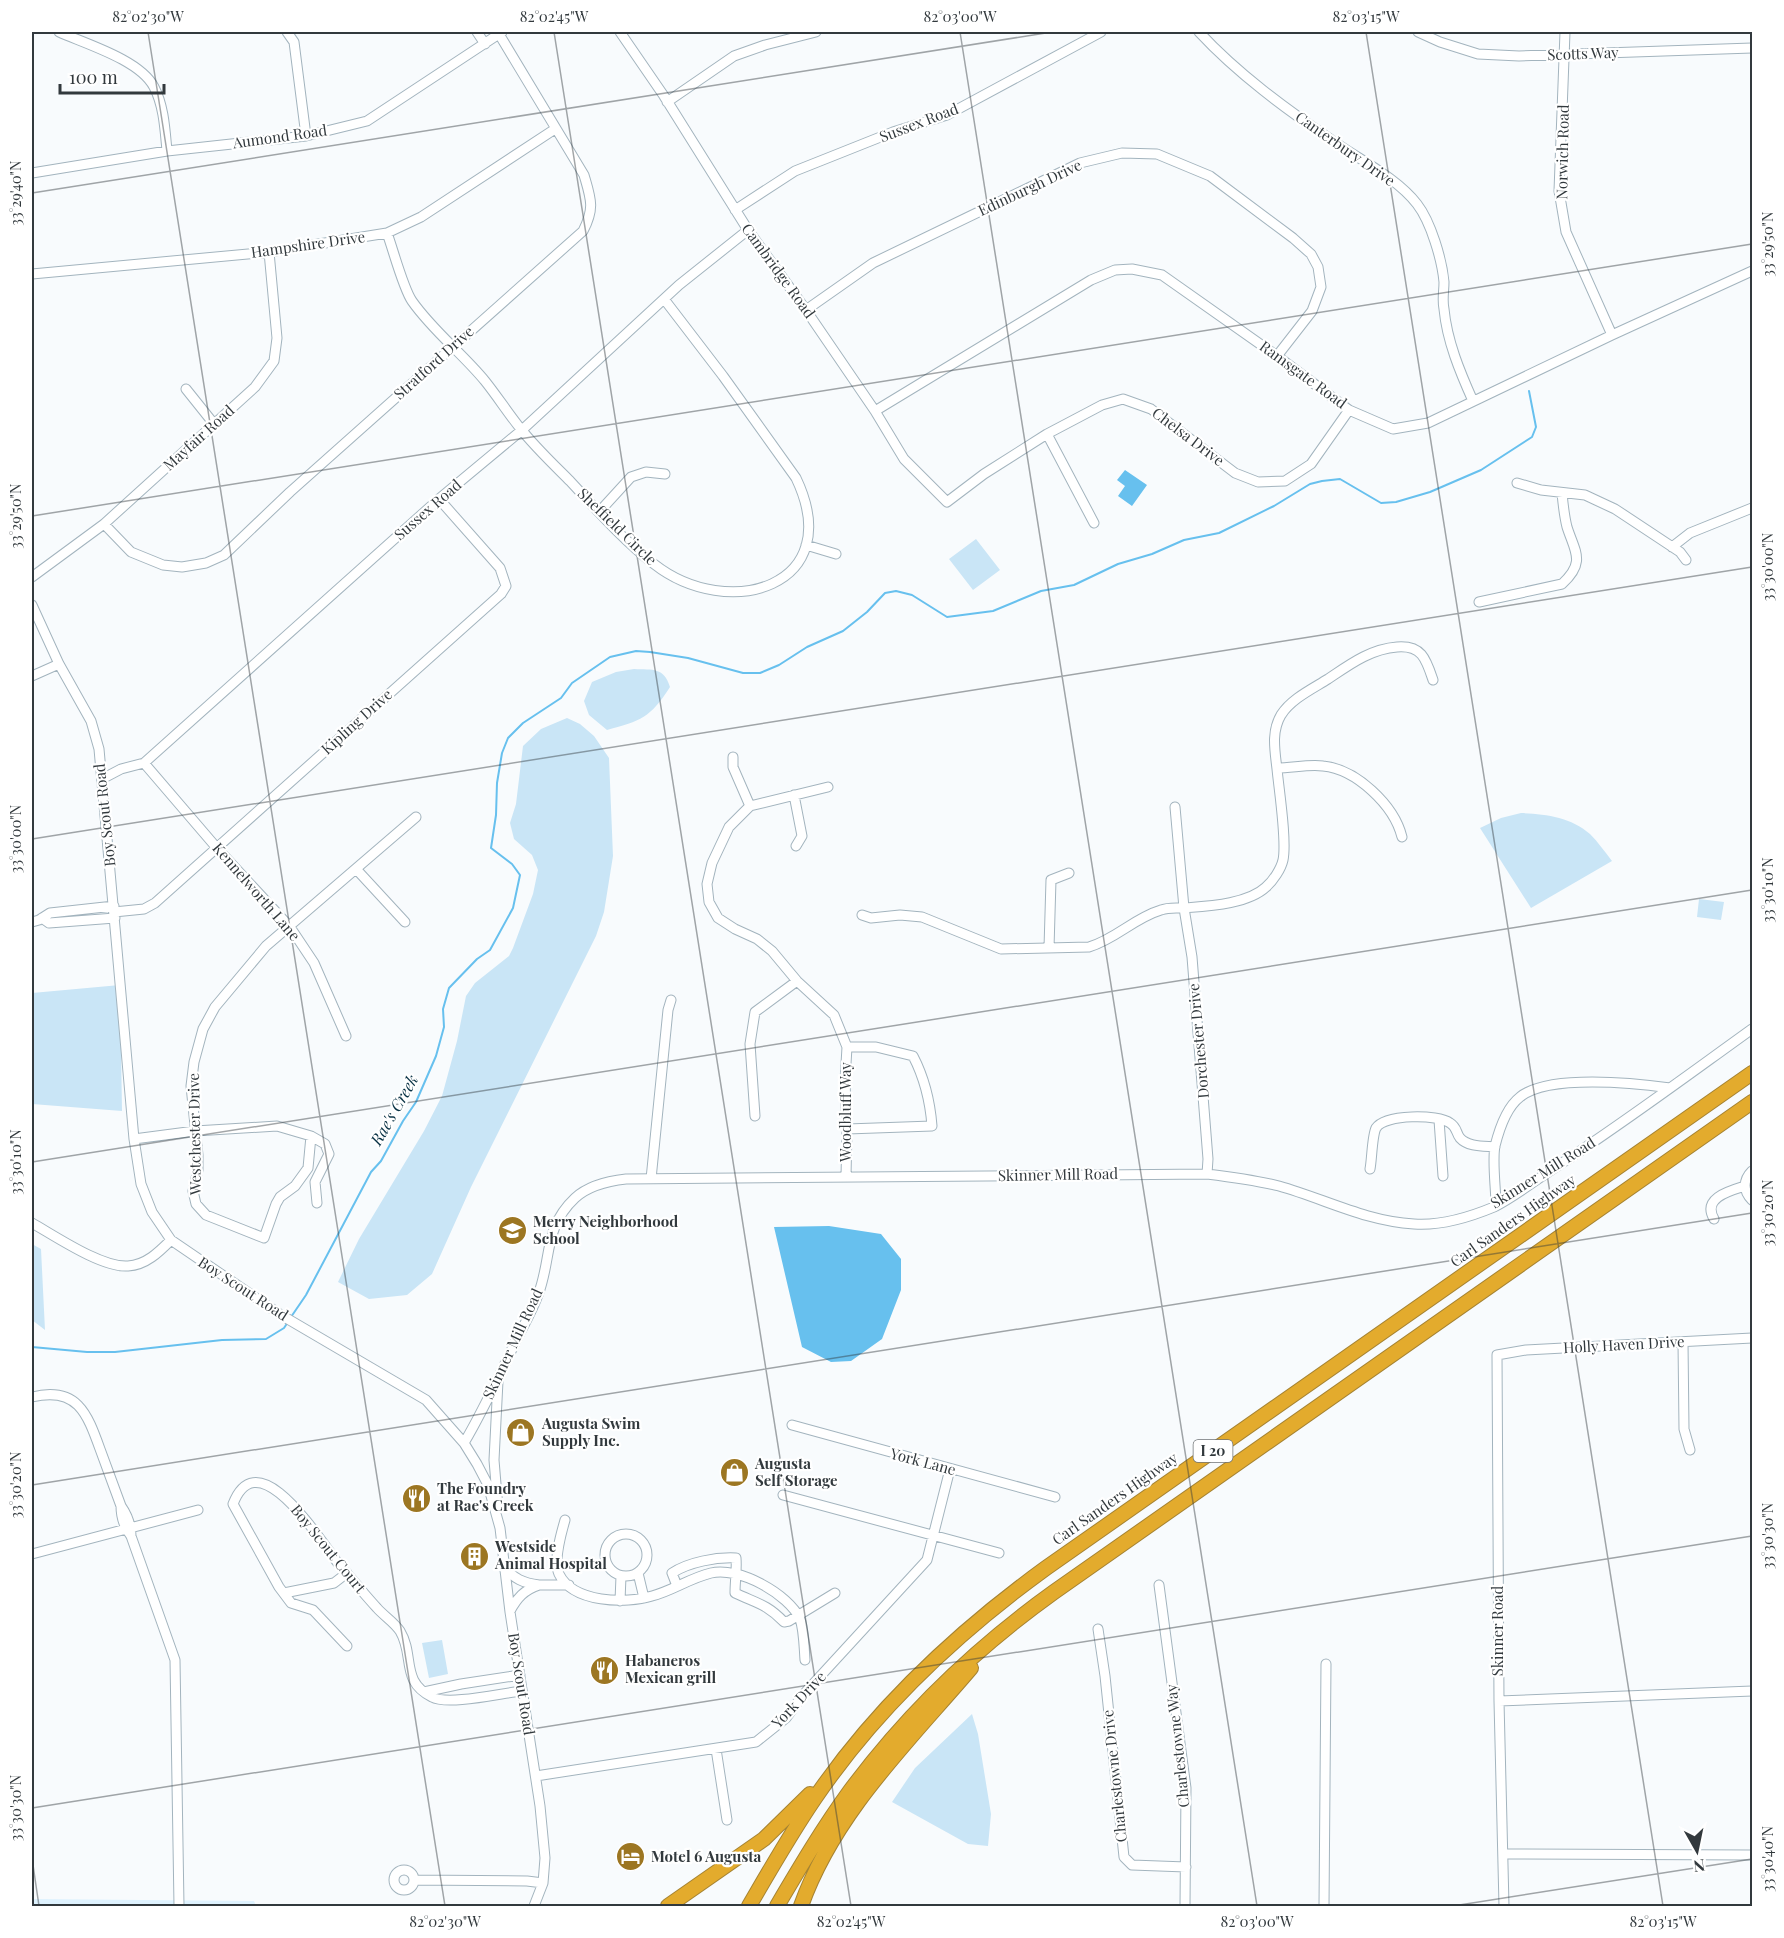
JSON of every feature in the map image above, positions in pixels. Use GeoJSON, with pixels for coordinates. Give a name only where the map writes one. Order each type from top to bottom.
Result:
{"type":"FeatureCollection","features":[{"type":"Feature","properties":{"kind":"highway","name":"Carl Sanders Highway"},"geometry":{"type":"LineString","coordinates":[[749,1906],[816,1797],[854,1746],[932,1662],[1015,1590],[1752,1073]]}},
{"type":"Feature","properties":{"kind":"highway","name":"I 20"},"geometry":{"type":"LineString","coordinates":[[777,1906],[829,1821],[880,1753],[937,1690],[1004,1630],[1054,1592],[1752,1102]]}},
{"type":"Feature","properties":{"kind":"highway"},"geometry":{"type":"LineString","coordinates":[[801,1906],[824,1855],[864,1795],[917,1728],[1004,1630]]}},
{"type":"Feature","properties":{"kind":"highway"},"geometry":{"type":"LineString","coordinates":[[668,1906],[764,1839],[793,1812],[854,1746]]}},
{"type":"Feature","properties":{"kind":"street"},"geometry":{"type":"LineString","coordinates":[[59,32],[134,66],[153,85],[160,104],[167,151]]}},
{"type":"Feature","properties":{"kind":"street"},"geometry":{"type":"LineString","coordinates":[[287,32],[294,42],[306,136]]}},
{"type":"Feature","properties":{"kind":"street"},"geometry":{"type":"LineString","coordinates":[[477,32],[485,44]]}},
{"type":"Feature","properties":{"kind":"street","name":"Cambridge Road"},"geometry":{"type":"LineString","coordinates":[[620,32],[748,230],[875,411],[904,459],[947,502]]}},
{"type":"Feature","properties":{"kind":"street"},"geometry":{"type":"LineString","coordinates":[[667,102],[734,56],[765,45],[816,32]]}},
{"type":"Feature","properties":{"kind":"street","name":"Sussex Road"},"geometry":{"type":"LineString","coordinates":[[735,210],[795,171],[883,136],[947,115],[1101,32]]}},
{"type":"Feature","properties":{"kind":"street","name":"Canterbury Drive"},"geometry":{"type":"LineString","coordinates":[[1199,32],[1229,63],[1333,141],[1390,179],[1418,205],[1431,232],[1438,255],[1444,281],[1443,309],[1453,351],[1473,401]]}},
{"type":"Feature","properties":{"kind":"street","name":"Scotts Way"},"geometry":{"type":"LineString","coordinates":[[1418,32],[1440,42],[1478,54],[1519,57],[1752,48]]}},
{"type":"Feature","properties":{"kind":"street","name":"Norwich Road"},"geometry":{"type":"LineString","coordinates":[[1565,32],[1559,191],[1566,232],[1612,335]]}},
{"type":"Feature","properties":{"kind":"street","name":"Aumond Road"},"geometry":{"type":"LineString","coordinates":[[32,173],[167,151],[306,136],[367,121],[501,33]]}},
{"type":"Feature","properties":{"kind":"street","name":"Stratford Drive"},"geometry":{"type":"LineString","coordinates":[[104,524],[131,552],[164,565],[182,567],[206,563],[224,555],[290,492],[583,231],[591,216],[590,195],[584,176],[501,33]]}},
{"type":"Feature","properties":{"kind":"street","name":"Hampshire Drive"},"geometry":{"type":"LineString","coordinates":[[32,274],[269,252],[387,233],[421,217],[555,129]]}},
{"type":"Feature","properties":{"kind":"street","name":"Edinburgh Drive"},"geometry":{"type":"LineString","coordinates":[[806,310],[873,263],[1080,163],[1122,153],[1156,154],[1210,176],[1311,254],[1318,267],[1321,287],[1312,311],[1277,356]]}},
{"type":"Feature","properties":{"kind":"street","name":"Sussex Road"},"geometry":{"type":"LineString","coordinates":[[102,779],[121,769],[144,763],[439,499],[522,430],[704,263],[748,230]]}},
{"type":"Feature","properties":{"kind":"street","name":"Sheffield Circle"},"geometry":{"type":"LineString","coordinates":[[387,233],[410,299],[484,380],[522,430],[598,512],[654,564],[675,577],[704,588],[731,593],[769,586],[788,573],[804,554],[809,519],[805,497],[796,478],[664,299]]}},
{"type":"Feature","properties":{"kind":"street","name":"Mayfair Road"},"geometry":{"type":"LineString","coordinates":[[32,577],[104,524],[255,387],[274,361],[277,338],[269,252]]}},
{"type":"Feature","properties":{"kind":"street","name":"Ramsgate Road"},"geometry":{"type":"LineString","coordinates":[[875,411],[1091,280],[1115,270],[1132,269],[1162,275],[1349,410],[1394,429],[1428,423],[1752,271]]}},
{"type":"Feature","properties":{"kind":"street"},"geometry":{"type":"LineString","coordinates":[[186,389],[214,424]]}},
{"type":"Feature","properties":{"kind":"street","name":"Chelsa Drive"},"geometry":{"type":"LineString","coordinates":[[947,502],[984,474],[1047,434],[1102,405],[1123,399],[1151,409],[1235,473],[1258,482],[1285,481],[1311,464],[1349,410]]}},
{"type":"Feature","properties":{"kind":"street"},"geometry":{"type":"LineString","coordinates":[[1047,434],[1094,523]]}},
{"type":"Feature","properties":{"kind":"street"},"geometry":{"type":"LineString","coordinates":[[598,512],[631,477],[646,472],[665,474]]}},
{"type":"Feature","properties":{"kind":"street"},"geometry":{"type":"LineString","coordinates":[[1517,483],[1525,487],[1585,495],[1615,509],[1680,552],[1686,560]]}},
{"type":"Feature","properties":{"kind":"street"},"geometry":{"type":"LineString","coordinates":[[1479,602],[1562,584],[1569,577],[1576,565],[1577,554],[1563,510],[1562,493]]}},
{"type":"Feature","properties":{"kind":"street","name":"Kipling Drive"},"geometry":{"type":"LineString","coordinates":[[32,922],[50,913],[114,912],[144,909],[155,903],[501,594],[506,586],[500,568],[439,499]]}},
{"type":"Feature","properties":{"kind":"street"},"geometry":{"type":"LineString","coordinates":[[1672,547],[1690,533],[1752,508]]}},
{"type":"Feature","properties":{"kind":"street"},"geometry":{"type":"LineString","coordinates":[[806,545],[836,554]]}},
{"type":"Feature","properties":{"kind":"street","name":"Boy Scout Road"},"geometry":{"type":"LineString","coordinates":[[32,605],[59,664],[91,721],[99,748],[134,1138],[141,1184],[152,1212],[171,1240],[281,1315],[426,1400],[464,1443],[488,1485],[500,1528],[510,1612],[540,1806],[544,1858],[543,1883],[534,1906]]}},
{"type":"Feature","properties":{"kind":"street"},"geometry":{"type":"LineString","coordinates":[[862,915],[871,918],[900,915],[922,917],[1001,949],[1089,947],[1101,944],[1151,913],[1164,909],[1240,902],[1267,886],[1283,860],[1274,738],[1282,713],[1294,701],[1363,656],[1383,649],[1409,647],[1418,650],[1425,657],[1432,680]]}},
{"type":"Feature","properties":{"kind":"street"},"geometry":{"type":"LineString","coordinates":[[32,676],[59,664]]}},
{"type":"Feature","properties":{"kind":"street"},"geometry":{"type":"LineString","coordinates":[[734,757],[733,767],[750,806],[828,787]]}},
{"type":"Feature","properties":{"kind":"street","name":"Kennelworth Lane"},"geometry":{"type":"LineString","coordinates":[[144,763],[216,847],[290,927],[314,963],[346,1036]]}},
{"type":"Feature","properties":{"kind":"street"},"geometry":{"type":"LineString","coordinates":[[1277,768],[1322,765],[1348,772],[1377,796],[1395,819],[1402,837]]}},
{"type":"Feature","properties":{"kind":"street"},"geometry":{"type":"LineString","coordinates":[[794,795],[802,836],[796,846]]}},
{"type":"Feature","properties":{"kind":"street","name":"Woodbluff Way"},"geometry":{"type":"LineString","coordinates":[[750,806],[729,827],[712,863],[707,884],[709,902],[718,918],[757,939],[772,951],[797,981],[834,1015],[847,1047],[846,1177]]}},
{"type":"Feature","properties":{"kind":"street","name":"Dorchester Drive"},"geometry":{"type":"LineString","coordinates":[[1175,807],[1184,908],[1192,957],[1208,1159],[1207,1174]]}},
{"type":"Feature","properties":{"kind":"street","name":"Westchester Drive"},"geometry":{"type":"LineString","coordinates":[[311,1136],[308,1168],[295,1186],[280,1197],[264,1238],[206,1215],[196,1204],[193,1191],[198,1170],[191,1086],[194,1062],[203,1029],[215,1007],[266,946],[416,817]]}},
{"type":"Feature","properties":{"kind":"street"},"geometry":{"type":"LineString","coordinates":[[357,870],[405,922]]}},
{"type":"Feature","properties":{"kind":"street"},"geometry":{"type":"LineString","coordinates":[[1049,948],[1051,880],[1069,873]]}},
{"type":"Feature","properties":{"kind":"street"},"geometry":{"type":"LineString","coordinates":[[755,1116],[750,1044],[755,1012],[797,981]]}},
{"type":"Feature","properties":{"kind":"street"},"geometry":{"type":"LineString","coordinates":[[651,1179],[668,1010],[671,1000]]}},
{"type":"Feature","properties":{"kind":"street","name":"Skinner Mill Road"},"geometry":{"type":"LineString","coordinates":[[464,1443],[498,1381],[539,1292],[553,1229],[575,1197],[591,1187],[609,1181],[1207,1174],[1280,1186],[1370,1217],[1415,1224],[1436,1223],[1457,1219],[1496,1206],[1578,1152],[1752,1029]]}},
{"type":"Feature","properties":{"kind":"street"},"geometry":{"type":"LineString","coordinates":[[847,1047],[876,1047],[913,1056],[922,1073],[930,1103],[932,1126],[847,1129]]}},
{"type":"Feature","properties":{"kind":"street"},"geometry":{"type":"LineString","coordinates":[[1496,1206],[1495,1147],[1509,1108],[1521,1096],[1541,1087],[1563,1083],[1640,1084],[1670,1088]]}},
{"type":"Feature","properties":{"kind":"street"},"geometry":{"type":"LineString","coordinates":[[1370,1169],[1376,1129],[1383,1121],[1392,1118],[1424,1117],[1449,1121],[1456,1128],[1459,1137],[1468,1144],[1495,1147]]}},
{"type":"Feature","properties":{"kind":"street"},"geometry":{"type":"LineString","coordinates":[[1439,1120],[1443,1176]]}},
{"type":"Feature","properties":{"kind":"street"},"geometry":{"type":"LineString","coordinates":[[134,1138],[195,1131],[277,1126],[311,1136],[325,1144],[329,1154],[315,1182],[317,1203]]}},
{"type":"Feature","properties":{"kind":"street"},"geometry":{"type":"LineString","coordinates":[[1752,1171],[1746,1179],[1745,1186],[1752,1200]]}},
{"type":"Feature","properties":{"kind":"street"},"geometry":{"type":"LineString","coordinates":[[1714,1219],[1710,1209],[1713,1201],[1727,1192],[1745,1186]]}},
{"type":"Feature","properties":{"kind":"street"},"geometry":{"type":"LineString","coordinates":[[32,1223],[103,1262],[128,1266],[156,1256],[171,1240]]}},
{"type":"Feature","properties":{"kind":"street","name":"Holly Haven Drive"},"geometry":{"type":"LineString","coordinates":[[1497,1355],[1526,1350],[1752,1338]]}},
{"type":"Feature","properties":{"kind":"street"},"geometry":{"type":"LineString","coordinates":[[1683,1342],[1684,1429],[1690,1450]]}},
{"type":"Feature","properties":{"kind":"street","name":"Skinner Road"},"geometry":{"type":"LineString","coordinates":[[1497,1355],[1499,1701],[1504,1906]]}},
{"type":"Feature","properties":{"kind":"street"},"geometry":{"type":"LineString","coordinates":[[498,1381],[494,1460],[500,1528]]}},
{"type":"Feature","properties":{"kind":"street"},"geometry":{"type":"LineString","coordinates":[[32,1397],[57,1395],[75,1403],[82,1409],[90,1423],[121,1506],[126,1512],[129,1530],[175,1660],[179,1906]]}},
{"type":"Feature","properties":{"kind":"street","name":"York Lane"},"geometry":{"type":"LineString","coordinates":[[792,1425],[1055,1497]]}},
{"type":"Feature","properties":{"kind":"street","name":"York Drive"},"geometry":{"type":"LineString","coordinates":[[536,1776],[756,1742],[786,1718],[803,1695],[927,1560],[950,1469]]}},
{"type":"Feature","properties":{"kind":"street","name":"Boy Scout Court"},"geometry":{"type":"LineString","coordinates":[[347,1646],[313,1610],[291,1603],[284,1593],[233,1504],[237,1494],[248,1485],[258,1482],[272,1487],[284,1496],[314,1529],[329,1553],[378,1610],[398,1627],[404,1638],[411,1679],[424,1692]]}},
{"type":"Feature","properties":{"kind":"street"},"geometry":{"type":"LineString","coordinates":[[783,1495],[999,1553]]}},
{"type":"Feature","properties":{"kind":"street"},"geometry":{"type":"LineString","coordinates":[[32,1554],[198,1510]]}},
{"type":"Feature","properties":{"kind":"street"},"geometry":{"type":"LineString","coordinates":[[564,1520],[558,1557],[560,1575],[568,1585],[584,1594],[620,1601],[644,1598],[714,1572],[734,1574],[753,1580],[769,1588],[793,1607],[801,1621],[805,1660]]}},
{"type":"Feature","properties":{"kind":"street"},"geometry":{"type":"LineString","coordinates":[[624,1534],[640,1539],[646,1550],[646,1563],[638,1573],[621,1576],[610,1570],[605,1554],[612,1539],[624,1534]]}},
{"type":"Feature","properties":{"kind":"street"},"geometry":{"type":"LineString","coordinates":[[677,1586],[672,1573],[679,1569],[720,1558],[736,1558],[735,1593],[756,1600],[784,1622],[835,1593]]}},
{"type":"Feature","properties":{"kind":"street"},"geometry":{"type":"LineString","coordinates":[[504,1566],[519,1580],[539,1585],[568,1585]]}},
{"type":"Feature","properties":{"kind":"street"},"geometry":{"type":"LineString","coordinates":[[284,1593],[334,1583],[347,1573]]}},
{"type":"Feature","properties":{"kind":"street"},"geometry":{"type":"LineString","coordinates":[[638,1573],[644,1598]]}},
{"type":"Feature","properties":{"kind":"street"},"geometry":{"type":"LineString","coordinates":[[620,1601],[621,1576]]}},
{"type":"Feature","properties":{"kind":"street"},"geometry":{"type":"LineString","coordinates":[[510,1612],[517,1599],[529,1588],[539,1585]]}},
{"type":"Feature","properties":{"kind":"street","name":"Charlestowne Way"},"geometry":{"type":"LineString","coordinates":[[1159,1586],[1186,1788],[1185,1906]]}},
{"type":"Feature","properties":{"kind":"street","name":"Charlestowne Drive"},"geometry":{"type":"LineString","coordinates":[[1098,1629],[1124,1857],[1132,1865],[1186,1867]]}},
{"type":"Feature","properties":{"kind":"street"},"geometry":{"type":"LineString","coordinates":[[1324,1906],[1326,1664]]}},
{"type":"Feature","properties":{"kind":"street"},"geometry":{"type":"LineString","coordinates":[[424,1692],[520,1675]]}},
{"type":"Feature","properties":{"kind":"street"},"geometry":{"type":"LineString","coordinates":[[424,1692],[446,1702],[522,1691]]}},
{"type":"Feature","properties":{"kind":"street"},"geometry":{"type":"LineString","coordinates":[[1499,1701],[1752,1691]]}},
{"type":"Feature","properties":{"kind":"street"},"geometry":{"type":"LineString","coordinates":[[716,1749],[727,1820]]}},
{"type":"Feature","properties":{"kind":"street"},"geometry":{"type":"LineString","coordinates":[[1503,1854],[1752,1855]]}},
{"type":"Feature","properties":{"kind":"street"},"geometry":{"type":"LineString","coordinates":[[415,1880],[543,1883]]}},
{"type":"Feature","properties":{"kind":"shaded area"},"geometry":{"type":"Polygon","coordinates":[[[976,539],[1000,570],[973,590],[949,559],[976,539]]]}},
{"type":"Feature","properties":{"kind":"shaded area"},"geometry":{"type":"Polygon","coordinates":[[[634,669],[661,673],[670,687],[656,706],[644,717],[607,730],[589,715],[584,701],[592,682],[616,672],[634,669]]]}},
{"type":"Feature","properties":{"kind":"shaded area"},"geometry":{"type":"Polygon","coordinates":[[[567,718],[580,724],[594,736],[609,758],[613,856],[604,912],[596,936],[471,1187],[432,1274],[407,1295],[369,1299],[338,1282],[359,1239],[424,1131],[442,1096],[466,996],[475,983],[509,956],[513,948],[533,894],[538,870],[532,855],[514,839],[510,823],[516,804],[523,746],[541,729],[567,718]]]}},
{"type":"Feature","properties":{"kind":"shaded area"},"geometry":{"type":"Polygon","coordinates":[[[1521,813],[1566,820],[1583,828],[1612,861],[1531,908],[1480,828],[1501,818],[1521,813]]]}},
{"type":"Feature","properties":{"kind":"shaded area"},"geometry":{"type":"Polygon","coordinates":[[[1699,899],[1724,902],[1721,920],[1697,917],[1699,899]]]}},
{"type":"Feature","properties":{"kind":"shaded area"},"geometry":{"type":"Polygon","coordinates":[[[120,985],[122,1111],[32,1104],[32,993],[120,985]]]}},
{"type":"Feature","properties":{"kind":"shaded area"},"geometry":{"type":"Polygon","coordinates":[[[32,1244],[41,1249],[45,1330],[32,1320],[32,1244]]]}},
{"type":"Feature","properties":{"kind":"shaded area"},"geometry":{"type":"Polygon","coordinates":[[[442,1640],[448,1674],[429,1678],[422,1643],[442,1640]]]}},
{"type":"Feature","properties":{"kind":"shaded area"},"geometry":{"type":"Polygon","coordinates":[[[972,1714],[978,1734],[991,1814],[988,1846],[968,1844],[892,1802],[915,1768],[972,1714]]]}},
{"type":"Feature","properties":{"kind":"shaded area"},"geometry":{"type":"Polygon","coordinates":[[[32,1899],[254,1901],[256,1906],[32,1906],[32,1899]]]}},
{"type":"Feature","properties":{"kind":"water"},"geometry":{"type":"Polygon","coordinates":[[[1125,470],[1147,485],[1132,506],[1118,496],[1125,486],[1117,480],[1125,470]]]}},
{"type":"Feature","properties":{"kind":"water"},"geometry":{"type":"Polygon","coordinates":[[[829,1226],[881,1234],[901,1259],[901,1290],[882,1339],[851,1361],[831,1362],[802,1347],[774,1227],[829,1226]]]}},
{"type":"Feature","properties":{"kind":"waterway"},"geometry":{"type":"LineString","coordinates":[[291,1317],[306,1295],[371,1172],[381,1161],[416,1102],[436,1056],[444,1027],[443,1009],[449,988],[477,959],[490,950],[513,908],[520,875],[512,864],[491,848],[502,753],[508,738],[523,723],[561,698],[572,683],[610,657],[636,651],[688,658],[743,673],[760,673],[779,665],[807,647],[843,631],[867,612],[885,593],[896,591],[912,595],[947,617],[993,611],[1041,591],[1074,585],[1118,564],[1152,554],[1184,540],[1219,533],[1274,506],[1310,484],[1322,481],[1340,479],[1381,503],[1396,502],[1430,492],[1481,470],[1532,437],[1536,427],[1529,391]]}},
{"type":"Feature","properties":{"kind":"waterway","name":"Rae's Creek"},"geometry":{"type":"LineString","coordinates":[[32,1347],[115,1352],[222,1340],[266,1339],[284,1328],[288,1322]]}},
{"type":"Feature","properties":{"kind":"place","name":"Merry Neighborhood School"},"geometry":{"type":"Point","coordinates":[512,1231]}},
{"type":"Feature","properties":{"kind":"place","name":"Augusta Swim Supply Inc."},"geometry":{"type":"Point","coordinates":[521,1433]}},
{"type":"Feature","properties":{"kind":"place","name":"Augusta Self Storage"},"geometry":{"type":"Point","coordinates":[734,1473]}},
{"type":"Feature","properties":{"kind":"place","name":"The Foundry at Rae's Creek"},"geometry":{"type":"Point","coordinates":[416,1498]}},
{"type":"Feature","properties":{"kind":"place","name":"Westside Animal Hospital"},"geometry":{"type":"Point","coordinates":[474,1556]}},
{"type":"Feature","properties":{"kind":"place","name":"Habaneros Mexican grill"},"geometry":{"type":"Point","coordinates":[604,1670]}},
{"type":"Feature","properties":{"kind":"place","name":"Motel 6 Augusta"},"geometry":{"type":"Point","coordinates":[630,1857]}}]}
